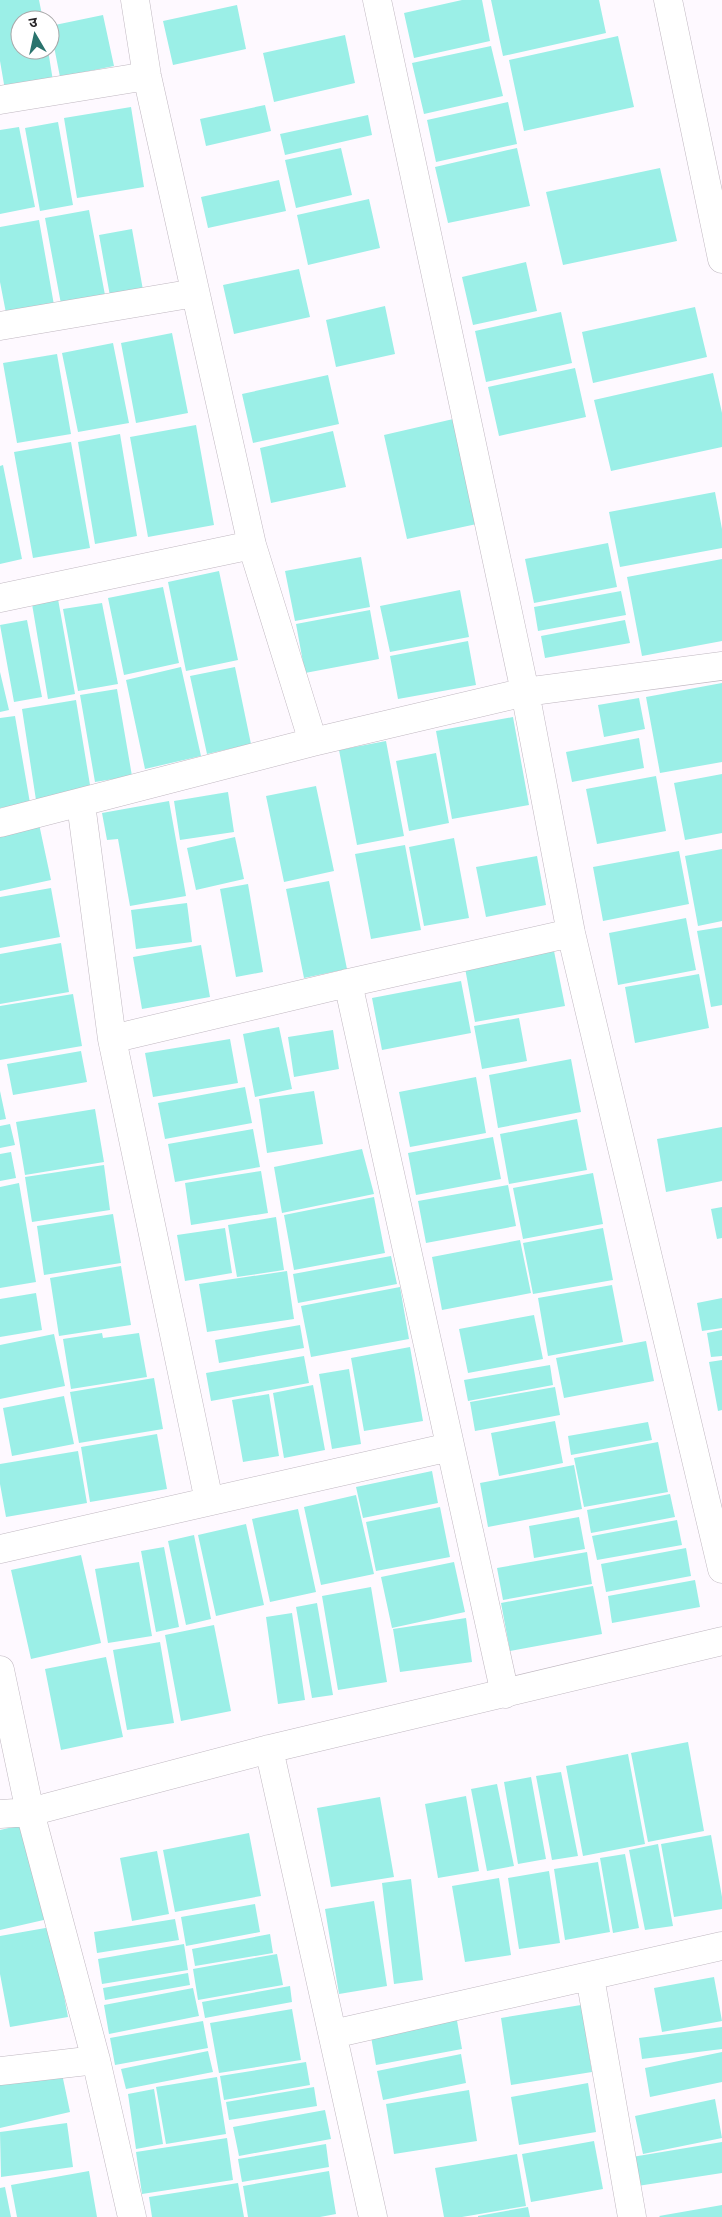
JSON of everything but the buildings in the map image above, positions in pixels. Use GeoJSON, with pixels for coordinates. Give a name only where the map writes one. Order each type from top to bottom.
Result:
{"type":"FeatureCollection","features":[{"type":"Feature","properties":{"kind":"street"},"geometry":{"type":"LineString","coordinates":[[135,0],[147,76],[252,545],[313,742]]}},
{"type":"Feature","properties":{"kind":"street"},"geometry":{"type":"LineString","coordinates":[[377,0],[525,692],[571,933],[722,1569]]}},
{"type":"Feature","properties":{"kind":"street"},"geometry":{"type":"LineString","coordinates":[[668,0],[722,259]]}},
{"type":"Feature","properties":{"kind":"street"},"geometry":{"type":"LineString","coordinates":[[0,100],[147,76]]}},
{"type":"Feature","properties":{"kind":"street"},"geometry":{"type":"LineString","coordinates":[[0,326],[195,293]]}},
{"type":"Feature","properties":{"kind":"street"},"geometry":{"type":"LineString","coordinates":[[0,598],[252,545]]}},
{"type":"Feature","properties":{"kind":"street"},"geometry":{"type":"LineString","coordinates":[[0,824],[313,742],[525,692],[722,666]]}},
{"type":"Feature","properties":{"kind":"street"},"geometry":{"type":"LineString","coordinates":[[81,804],[112,1039],[209,1501]]}},
{"type":"Feature","properties":{"kind":"street"},"geometry":{"type":"LineString","coordinates":[[112,1039],[571,933]]}},
{"type":"Feature","properties":{"kind":"street"},"geometry":{"type":"LineString","coordinates":[[348,983],[505,1694]]}},
{"type":"Feature","properties":{"kind":"street"},"geometry":{"type":"LineString","coordinates":[[0,1550],[209,1501],[450,1448]]}},
{"type":"Feature","properties":{"kind":"street"},"geometry":{"type":"LineString","coordinates":[[0,1814],[30,1812],[269,1749],[722,1641]]}},
{"type":"Feature","properties":{"kind":"street"},"geometry":{"type":"LineString","coordinates":[[0,1670],[30,1812],[96,2060],[132,2217]]}},
{"type":"Feature","properties":{"kind":"street"},"geometry":{"type":"LineString","coordinates":[[269,1749],[373,2217]]}},
{"type":"Feature","properties":{"kind":"street"},"geometry":{"type":"LineString","coordinates":[[333,2034],[722,1946]]}},
{"type":"Feature","properties":{"kind":"street"},"geometry":{"type":"LineString","coordinates":[[590,1977],[632,2217]]}},
{"type":"Feature","properties":{"kind":"street"},"geometry":{"type":"LineString","coordinates":[[0,2071],[96,2060]]}}]}
